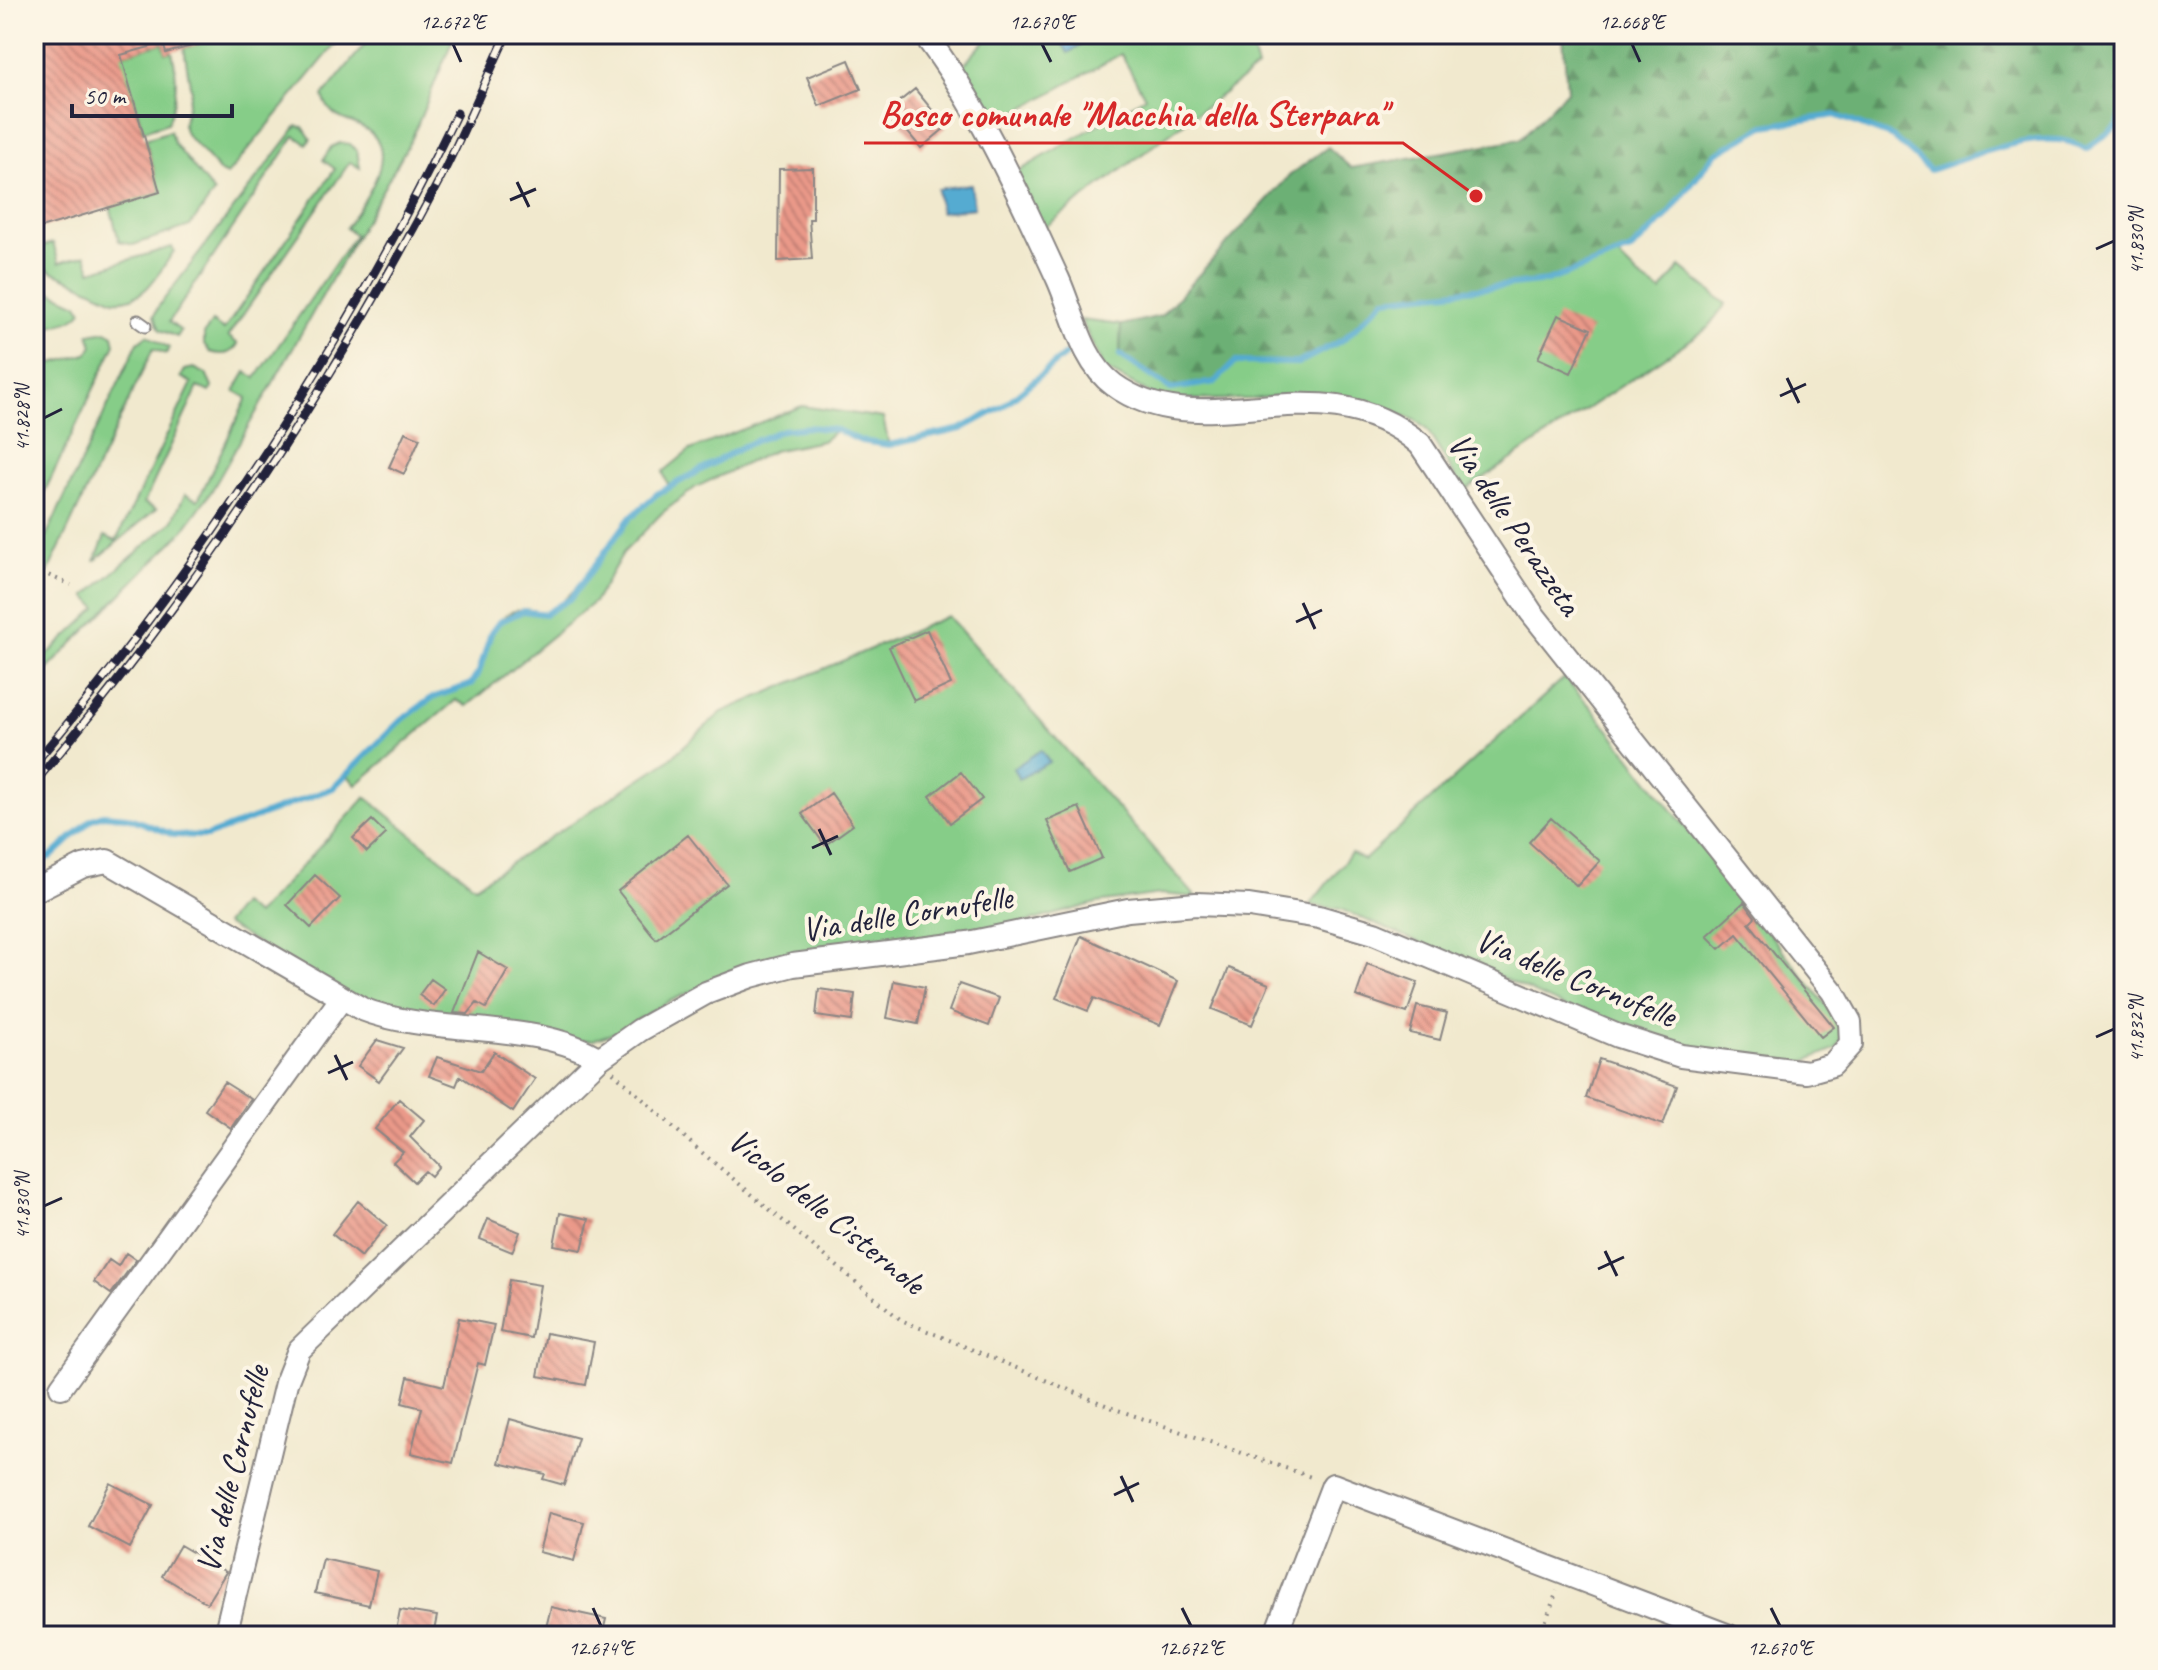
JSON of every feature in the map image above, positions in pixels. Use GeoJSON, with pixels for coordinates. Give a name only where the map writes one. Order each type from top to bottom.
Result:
{"type":"FeatureCollection","features":[{"type":"Feature","properties":{"kind":"street","name":"Via delle Perazzeta"},"geometry":{"type":"LineString","coordinates":[[924,34],[982,124],[1058,280],[1087,349],[1103,375],[1127,393],[1168,407],[1212,410],[1279,404],[1324,404],[1378,418],[1414,438],[1438,465],[1531,612],[1825,981]]}},
{"type":"Feature","properties":{"kind":"street"},"geometry":{"type":"LineString","coordinates":[[34,891],[83,866],[107,861],[341,999],[384,1016],[567,1044],[599,1059]]}},
{"type":"Feature","properties":{"kind":"street","name":"Via delle Cornufelle"},"geometry":{"type":"LineString","coordinates":[[225,1636],[286,1383],[299,1350],[599,1059],[689,1001],[766,971],[968,943],[1084,916],[1179,905],[1263,908],[1343,923],[1439,958],[1646,1046],[1745,1067],[1807,1072],[1827,1068],[1843,1057],[1851,1044],[1852,1029],[1825,981]]}},
{"type":"Feature","properties":{"kind":"street"},"geometry":{"type":"LineString","coordinates":[[61,1387],[341,999]]}},
{"type":"Feature","properties":{"kind":"street"},"geometry":{"type":"LineString","coordinates":[[1275,1636],[1333,1485],[1729,1636]]}},
{"type":"Feature","properties":{"kind":"path"},"geometry":{"type":"LineString","coordinates":[[34,569],[71,585]]}},
{"type":"Feature","properties":{"kind":"path","name":"Vicolo delle Cisternole"},"geometry":{"type":"LineString","coordinates":[[599,1059],[693,1145],[901,1320],[1115,1409],[1333,1485]]}},
{"type":"Feature","properties":{"kind":"path"},"geometry":{"type":"LineString","coordinates":[[1540,1636],[1563,1574]]}},
{"type":"Feature","properties":{"kind":"green space"},"geometry":{"type":"Polygon","coordinates":[[[231,34],[268,34],[271,44],[290,39],[289,34],[344,34],[227,175],[220,172],[186,134],[183,125],[191,91],[184,48],[231,34]]]}},
{"type":"Feature","properties":{"kind":"green space"},"geometry":{"type":"Polygon","coordinates":[[[373,34],[455,34],[412,138],[211,492],[182,532],[34,683],[34,656],[45,657],[97,608],[86,596],[172,522],[185,494],[198,500],[247,398],[235,391],[246,372],[256,378],[355,235],[346,228],[377,175],[381,161],[380,147],[374,136],[333,113],[323,96],[373,34]]]}},
{"type":"Feature","properties":{"kind":"green space"},"geometry":{"type":"Polygon","coordinates":[[[991,34],[1248,34],[1257,68],[1041,230],[1014,174],[1145,97],[1121,54],[991,126],[960,69],[991,34]]]}},
{"type":"Feature","properties":{"kind":"green space"},"geometry":{"type":"Polygon","coordinates":[[[1563,34],[2124,34],[2124,104],[2118,126],[2086,149],[2051,139],[2030,141],[1930,170],[1893,137],[1835,115],[1764,126],[1715,154],[1665,218],[1631,250],[1547,281],[1385,299],[1344,339],[1298,363],[1235,362],[1215,382],[1171,389],[1120,355],[1121,325],[1161,316],[1290,175],[1328,147],[1351,168],[1520,139],[1567,91],[1563,34]]]}},
{"type":"Feature","properties":{"kind":"green space"},"geometry":{"type":"Polygon","coordinates":[[[163,43],[166,53],[172,51],[174,60],[176,87],[173,104],[168,123],[143,131],[128,80],[98,61],[163,43]]]}},
{"type":"Feature","properties":{"kind":"green space"},"geometry":{"type":"Polygon","coordinates":[[[297,126],[303,127],[311,139],[307,144],[295,136],[169,322],[181,331],[177,337],[160,330],[154,316],[158,307],[297,126]]]}},
{"type":"Feature","properties":{"kind":"green space"},"geometry":{"type":"Polygon","coordinates":[[[170,131],[174,143],[214,193],[190,226],[133,245],[119,241],[110,206],[160,192],[145,139],[170,131]]]}},
{"type":"Feature","properties":{"kind":"green space"},"geometry":{"type":"Polygon","coordinates":[[[340,143],[350,144],[357,151],[360,168],[350,162],[228,336],[238,344],[236,348],[226,354],[210,352],[204,344],[204,334],[212,322],[224,330],[335,169],[323,160],[331,147],[340,143]]]}},
{"type":"Feature","properties":{"kind":"green space"},"geometry":{"type":"Polygon","coordinates":[[[34,241],[36,248],[53,243],[59,263],[86,255],[91,271],[172,247],[174,251],[142,292],[125,300],[114,300],[34,263],[34,241]]]}},
{"type":"Feature","properties":{"kind":"green space"},"geometry":{"type":"Polygon","coordinates":[[[1617,255],[1638,276],[1661,292],[1680,267],[1726,304],[1708,328],[1464,491],[1427,430],[1415,420],[1378,407],[1303,393],[1253,399],[1163,400],[1104,369],[1081,320],[1121,325],[1120,355],[1215,382],[1235,362],[1298,363],[1344,338],[1385,299],[1547,281],[1617,255]]]}},
{"type":"Feature","properties":{"kind":"green space"},"geometry":{"type":"Polygon","coordinates":[[[45,289],[78,304],[82,311],[60,324],[34,327],[34,291],[45,289]]]}},
{"type":"Feature","properties":{"kind":"green space"},"geometry":{"type":"Polygon","coordinates":[[[106,331],[113,335],[115,344],[34,514],[34,368],[87,354],[93,346],[89,334],[106,331]]]}},
{"type":"Feature","properties":{"kind":"green space"},"geometry":{"type":"Polygon","coordinates":[[[147,335],[169,348],[166,354],[153,349],[48,572],[37,557],[40,549],[138,342],[147,335]]]}},
{"type":"Feature","properties":{"kind":"green space"},"geometry":{"type":"Polygon","coordinates":[[[194,368],[206,374],[212,387],[210,392],[198,387],[144,503],[156,509],[95,561],[105,536],[116,541],[192,383],[181,377],[185,370],[194,368]]]}},
{"type":"Feature","properties":{"kind":"green space"},"geometry":{"type":"Polygon","coordinates":[[[802,406],[883,418],[889,445],[861,441],[837,430],[822,441],[773,451],[696,487],[662,513],[623,553],[595,601],[467,706],[456,700],[356,785],[348,776],[396,724],[435,697],[471,684],[478,675],[493,633],[500,621],[511,612],[525,609],[546,614],[564,600],[635,515],[669,487],[663,472],[690,450],[802,406]]]}},
{"type":"Feature","properties":{"kind":"green space"},"geometry":{"type":"Polygon","coordinates":[[[948,616],[1196,897],[1160,894],[1097,903],[972,937],[772,956],[668,1002],[614,1033],[593,1040],[558,1040],[376,1011],[225,924],[241,904],[256,915],[366,797],[475,886],[666,762],[722,712],[948,616]]]}},
{"type":"Feature","properties":{"kind":"green space"},"geometry":{"type":"Polygon","coordinates":[[[1564,678],[1590,706],[1837,1019],[1843,1037],[1837,1048],[1801,1063],[1654,1049],[1490,972],[1340,909],[1310,905],[1351,853],[1364,860],[1564,678]]]}},
{"type":"Feature","properties":{"kind":"water"},"geometry":{"type":"Polygon","coordinates":[[[1057,34],[1073,34],[1080,46],[1068,53],[1057,34]]]}},
{"type":"Feature","properties":{"kind":"water"},"geometry":{"type":"Polygon","coordinates":[[[971,184],[974,208],[940,212],[937,189],[971,184]]]}},
{"type":"Feature","properties":{"kind":"water"},"geometry":{"type":"Polygon","coordinates":[[[1041,750],[1049,762],[1019,779],[1013,768],[1041,750]]]}},
{"type":"Feature","properties":{"kind":"building"},"geometry":{"type":"Polygon","coordinates":[[[49,34],[213,34],[214,40],[166,53],[163,43],[121,55],[160,192],[34,230],[34,181],[40,179],[34,157],[34,38],[49,34]]]}},
{"type":"Feature","properties":{"kind":"building"},"geometry":{"type":"Polygon","coordinates":[[[849,60],[861,89],[819,106],[807,77],[849,60]]]}},
{"type":"Feature","properties":{"kind":"building"},"geometry":{"type":"Polygon","coordinates":[[[915,89],[946,127],[921,148],[889,110],[915,89]]]}},
{"type":"Feature","properties":{"kind":"building"},"geometry":{"type":"Polygon","coordinates":[[[813,168],[813,219],[809,219],[812,259],[778,261],[779,169],[813,168]]]}},
{"type":"Feature","properties":{"kind":"building"},"geometry":{"type":"Polygon","coordinates":[[[1558,315],[1591,329],[1571,373],[1538,358],[1558,315]]]}},
{"type":"Feature","properties":{"kind":"building"},"geometry":{"type":"Polygon","coordinates":[[[405,432],[420,438],[404,474],[389,467],[405,432]]]}},
{"type":"Feature","properties":{"kind":"building"},"geometry":{"type":"Polygon","coordinates":[[[927,630],[951,684],[914,701],[889,647],[927,630]]]}},
{"type":"Feature","properties":{"kind":"building"},"geometry":{"type":"Polygon","coordinates":[[[961,772],[982,799],[950,823],[930,796],[961,772]]]}},
{"type":"Feature","properties":{"kind":"building"},"geometry":{"type":"Polygon","coordinates":[[[831,793],[853,825],[825,845],[802,814],[831,793]]]}},
{"type":"Feature","properties":{"kind":"building"},"geometry":{"type":"Polygon","coordinates":[[[1079,807],[1102,858],[1070,872],[1047,821],[1079,807]]]}},
{"type":"Feature","properties":{"kind":"building"},"geometry":{"type":"Polygon","coordinates":[[[1551,818],[1600,861],[1577,886],[1529,842],[1551,818]]]}},
{"type":"Feature","properties":{"kind":"building"},"geometry":{"type":"Polygon","coordinates":[[[372,820],[386,834],[367,852],[353,838],[372,820]]]}},
{"type":"Feature","properties":{"kind":"building"},"geometry":{"type":"Polygon","coordinates":[[[688,835],[727,884],[656,939],[618,891],[688,835]]]}},
{"type":"Feature","properties":{"kind":"building"},"geometry":{"type":"Polygon","coordinates":[[[315,875],[340,898],[311,928],[287,905],[315,875]]]}},
{"type":"Feature","properties":{"kind":"building"},"geometry":{"type":"Polygon","coordinates":[[[1744,902],[1755,917],[1749,923],[1834,1027],[1821,1037],[1737,934],[1720,949],[1707,936],[1744,902]]]}},
{"type":"Feature","properties":{"kind":"building"},"geometry":{"type":"Polygon","coordinates":[[[1081,936],[1178,981],[1160,1025],[1094,998],[1088,1011],[1056,998],[1081,936]]]}},
{"type":"Feature","properties":{"kind":"building"},"geometry":{"type":"Polygon","coordinates":[[[478,952],[508,970],[486,1008],[477,1003],[468,1014],[454,1013],[478,952]]]}},
{"type":"Feature","properties":{"kind":"building"},"geometry":{"type":"Polygon","coordinates":[[[1367,964],[1418,982],[1407,1013],[1356,996],[1367,964]]]}},
{"type":"Feature","properties":{"kind":"building"},"geometry":{"type":"Polygon","coordinates":[[[1229,968],[1269,984],[1252,1025],[1212,1009],[1229,968]]]}},
{"type":"Feature","properties":{"kind":"building"},"geometry":{"type":"Polygon","coordinates":[[[431,979],[445,989],[434,1006],[419,995],[431,979]]]}},
{"type":"Feature","properties":{"kind":"building"},"geometry":{"type":"Polygon","coordinates":[[[894,981],[925,987],[918,1024],[887,1018],[894,981]]]}},
{"type":"Feature","properties":{"kind":"building"},"geometry":{"type":"Polygon","coordinates":[[[959,984],[999,998],[989,1026],[949,1011],[959,984]]]}},
{"type":"Feature","properties":{"kind":"building"},"geometry":{"type":"Polygon","coordinates":[[[819,989],[855,994],[852,1021],[816,1016],[819,989]]]}},
{"type":"Feature","properties":{"kind":"building"},"geometry":{"type":"Polygon","coordinates":[[[1417,1006],[1447,1013],[1440,1040],[1410,1033],[1417,1006]]]}},
{"type":"Feature","properties":{"kind":"building"},"geometry":{"type":"Polygon","coordinates":[[[377,1040],[403,1048],[379,1081],[358,1066],[377,1040]]]}},
{"type":"Feature","properties":{"kind":"building"},"geometry":{"type":"Polygon","coordinates":[[[494,1052],[535,1079],[513,1112],[460,1076],[456,1086],[429,1076],[437,1057],[481,1071],[494,1052]]]}},
{"type":"Feature","properties":{"kind":"building"},"geometry":{"type":"Polygon","coordinates":[[[1599,1059],[1677,1086],[1663,1125],[1586,1098],[1599,1059]]]}},
{"type":"Feature","properties":{"kind":"building"},"geometry":{"type":"Polygon","coordinates":[[[224,1082],[251,1099],[231,1128],[205,1110],[224,1082]]]}},
{"type":"Feature","properties":{"kind":"building"},"geometry":{"type":"Polygon","coordinates":[[[399,1099],[424,1120],[410,1137],[439,1166],[431,1176],[425,1171],[414,1182],[393,1162],[403,1152],[375,1129],[399,1099]]]}},
{"type":"Feature","properties":{"kind":"building"},"geometry":{"type":"Polygon","coordinates":[[[358,1201],[387,1225],[361,1257],[332,1234],[358,1201]]]}},
{"type":"Feature","properties":{"kind":"building"},"geometry":{"type":"Polygon","coordinates":[[[560,1213],[589,1219],[582,1250],[554,1245],[560,1213]]]}},
{"type":"Feature","properties":{"kind":"building"},"geometry":{"type":"Polygon","coordinates":[[[488,1219],[520,1232],[512,1252],[480,1239],[488,1219]]]}},
{"type":"Feature","properties":{"kind":"building"},"geometry":{"type":"Polygon","coordinates":[[[126,1253],[136,1260],[111,1294],[94,1282],[109,1260],[118,1266],[126,1253]]]}},
{"type":"Feature","properties":{"kind":"building"},"geometry":{"type":"Polygon","coordinates":[[[509,1280],[540,1285],[531,1338],[500,1332],[509,1280]]]}},
{"type":"Feature","properties":{"kind":"building"},"geometry":{"type":"Polygon","coordinates":[[[459,1318],[494,1325],[485,1365],[478,1363],[453,1463],[411,1453],[422,1408],[402,1403],[408,1377],[444,1386],[459,1318]]]}},
{"type":"Feature","properties":{"kind":"building"},"geometry":{"type":"Polygon","coordinates":[[[546,1333],[594,1342],[586,1385],[538,1376],[546,1333]]]}},
{"type":"Feature","properties":{"kind":"building"},"geometry":{"type":"Polygon","coordinates":[[[510,1419],[578,1438],[564,1485],[543,1479],[545,1474],[499,1463],[510,1419]]]}},
{"type":"Feature","properties":{"kind":"building"},"geometry":{"type":"Polygon","coordinates":[[[110,1483],[153,1505],[130,1548],[88,1526],[110,1483]]]}},
{"type":"Feature","properties":{"kind":"building"},"geometry":{"type":"Polygon","coordinates":[[[549,1513],[584,1522],[574,1561],[539,1552],[549,1513]]]}},
{"type":"Feature","properties":{"kind":"building"},"geometry":{"type":"Polygon","coordinates":[[[180,1545],[226,1572],[207,1603],[162,1576],[180,1545]]]}},
{"type":"Feature","properties":{"kind":"building"},"geometry":{"type":"Polygon","coordinates":[[[323,1559],[377,1571],[369,1605],[315,1593],[323,1559]]]}},
{"type":"Feature","properties":{"kind":"building"},"geometry":{"type":"Polygon","coordinates":[[[551,1607],[606,1619],[602,1636],[544,1636],[551,1607]]]}},
{"type":"Feature","properties":{"kind":"building"},"geometry":{"type":"Polygon","coordinates":[[[400,1610],[437,1616],[433,1636],[395,1636],[400,1610]]]}},
{"type":"Feature","properties":{"kind":"waterway"},"geometry":{"type":"LineString","coordinates":[[1120,355],[1171,389],[1215,382],[1235,362],[1298,363],[1344,339],[1385,299],[1547,281],[1631,250],[1665,218],[1715,154],[1764,126],[1835,115],[1893,137],[1930,170],[2030,141],[2051,139],[2086,149],[2118,126],[2124,104]]}},
{"type":"Feature","properties":{"kind":"waterway"},"geometry":{"type":"LineString","coordinates":[[34,865],[53,855],[92,819],[103,815],[127,817],[174,835],[207,836],[333,788],[399,722],[432,698],[471,684],[479,672],[491,633],[499,622],[523,611],[545,614],[571,598],[630,518],[657,494],[746,445],[782,430],[810,427],[837,430],[861,441],[889,445],[961,429],[1002,407],[1066,354]]}},
{"type":"Feature","properties":{"kind":"railway"},"geometry":{"type":"LineString","coordinates":[[34,783],[92,713],[202,567],[304,414],[398,257],[441,177],[507,34]]}},
{"type":"Feature","properties":{"kind":"railway"},"geometry":{"type":"LineString","coordinates":[[34,764],[155,612],[266,452],[367,285],[457,113]]}},
{"type":"Feature","properties":{"kind":"place","name":"Bosco comunale \"Macchia della Sterpara\""},"geometry":{"type":"Point","coordinates":[1476,196]}}]}
